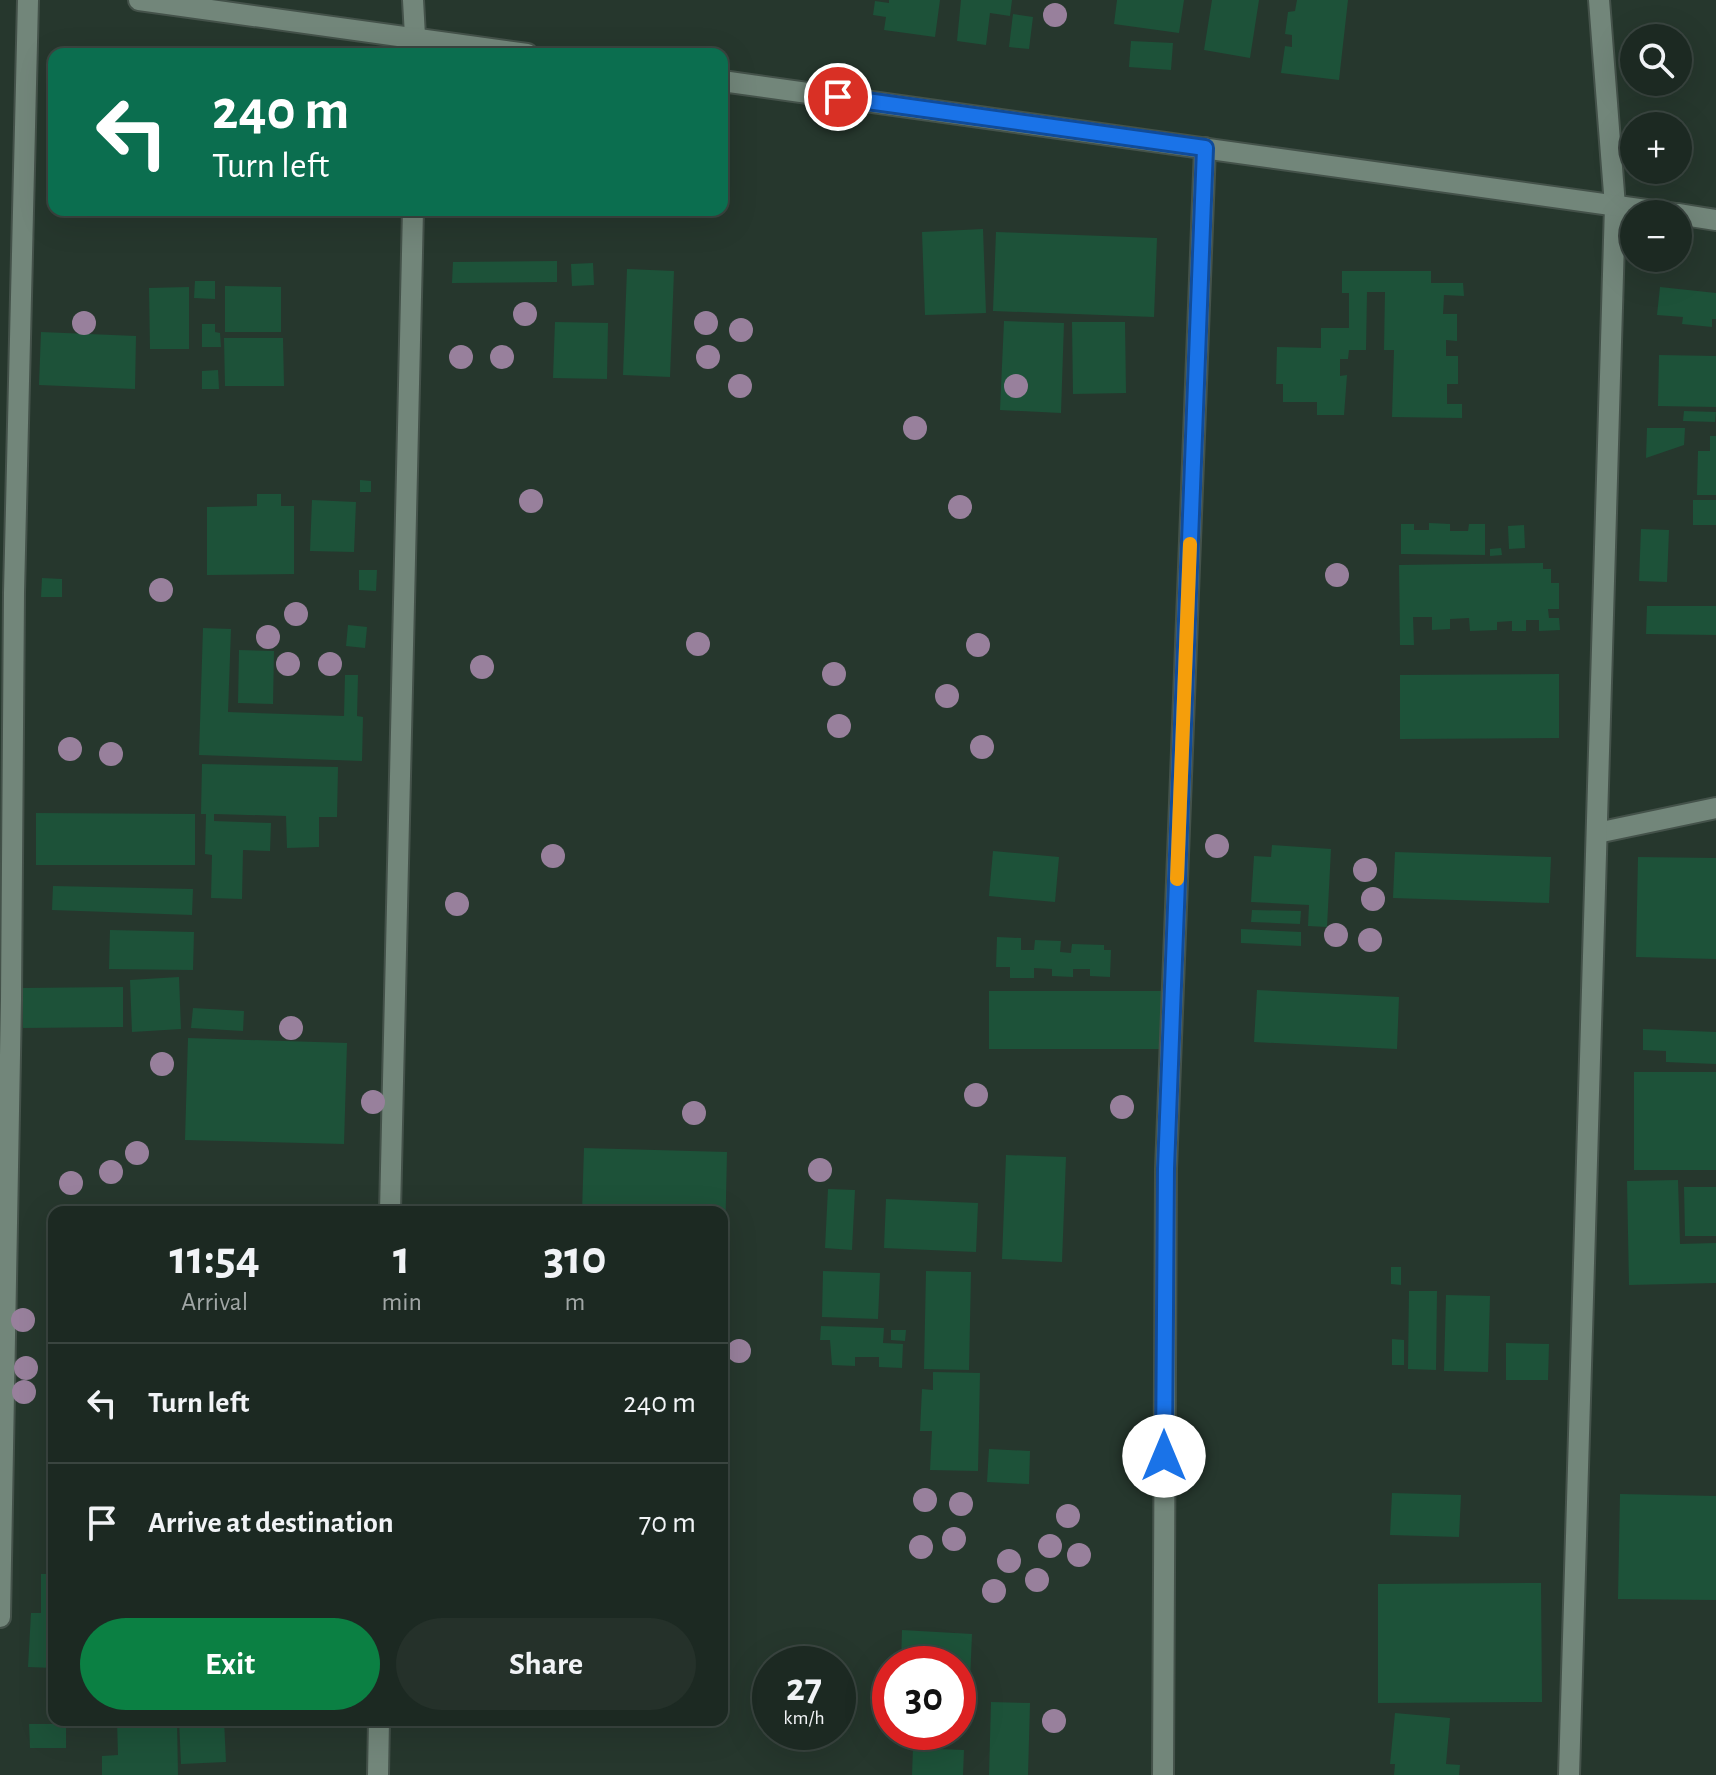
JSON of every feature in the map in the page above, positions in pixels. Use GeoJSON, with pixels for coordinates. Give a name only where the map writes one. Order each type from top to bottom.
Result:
{"type":"FeatureCollection","features":[{"type":"Feature","properties":{"kind":"street"},"geometry":{"type":"LineString","coordinates":[[0,1617],[7,592],[28,0]]}},
{"type":"Feature","properties":{"kind":"street"},"geometry":{"type":"LineString","coordinates":[[139,0],[444,48]]}},
{"type":"Feature","properties":{"kind":"street"},"geometry":{"type":"LineString","coordinates":[[413,0],[416,46]]}},
{"type":"Feature","properties":{"kind":"street"},"geometry":{"type":"LineString","coordinates":[[1569,1775],[1615,206],[1599,0]]}},
{"type":"Feature","properties":{"kind":"street"},"geometry":{"type":"LineString","coordinates":[[728,82],[1620,207]]}},
{"type":"Feature","properties":{"kind":"street"},"geometry":{"type":"LineString","coordinates":[[1163,1775],[1166,1169],[1205,148]]}},
{"type":"Feature","properties":{"kind":"street"},"geometry":{"type":"LineString","coordinates":[[390,1206],[413,216]]}},
{"type":"Feature","properties":{"kind":"street"},"geometry":{"type":"LineString","coordinates":[[1692,216],[1716,220]]}},
{"type":"Feature","properties":{"kind":"street"},"geometry":{"type":"LineString","coordinates":[[1597,833],[1716,808]]}},
{"type":"Feature","properties":{"kind":"street"},"geometry":{"type":"LineString","coordinates":[[378,1775],[379,1726]]}},
{"type":"Feature","properties":{"kind":"building"},"geometry":{"type":"Polygon","coordinates":[[[889,0],[940,0],[935,37],[884,30],[886,17],[873,15],[875,1],[889,3],[889,0]]]}},
{"type":"Feature","properties":{"kind":"building"},"geometry":{"type":"Polygon","coordinates":[[[961,0],[1012,0],[1010,16],[990,13],[986,45],[957,41],[961,0]]]}},
{"type":"Feature","properties":{"kind":"building"},"geometry":{"type":"Polygon","coordinates":[[[1117,0],[1184,0],[1179,33],[1114,24],[1117,0]]]}},
{"type":"Feature","properties":{"kind":"building"},"geometry":{"type":"Polygon","coordinates":[[[1212,0],[1259,0],[1250,58],[1204,50],[1212,0]]]}},
{"type":"Feature","properties":{"kind":"building"},"geometry":{"type":"Polygon","coordinates":[[[1297,0],[1348,0],[1339,80],[1281,73],[1285,46],[1292,47],[1292,35],[1285,34],[1288,12],[1295,11],[1297,0]]]}},
{"type":"Feature","properties":{"kind":"building"},"geometry":{"type":"Polygon","coordinates":[[[1013,14],[1033,17],[1029,49],[1009,47],[1013,14]]]}},
{"type":"Feature","properties":{"kind":"building"},"geometry":{"type":"Polygon","coordinates":[[[1131,41],[1173,43],[1171,70],[1129,67],[1131,41]]]}},
{"type":"Feature","properties":{"kind":"building"},"geometry":{"type":"Polygon","coordinates":[[[983,229],[986,313],[925,315],[922,232],[983,229]]]}},
{"type":"Feature","properties":{"kind":"building"},"geometry":{"type":"Polygon","coordinates":[[[996,232],[1157,238],[1154,317],[993,311],[996,232]]]}},
{"type":"Feature","properties":{"kind":"building"},"geometry":{"type":"Polygon","coordinates":[[[557,261],[557,282],[452,283],[453,262],[557,261]]]}},
{"type":"Feature","properties":{"kind":"building"},"geometry":{"type":"Polygon","coordinates":[[[593,263],[594,285],[572,286],[571,264],[593,263]]]}},
{"type":"Feature","properties":{"kind":"building"},"geometry":{"type":"Polygon","coordinates":[[[627,269],[674,271],[670,377],[623,375],[627,269]]]}},
{"type":"Feature","properties":{"kind":"building"},"geometry":{"type":"Polygon","coordinates":[[[1342,271],[1431,271],[1431,283],[1463,283],[1464,296],[1444,295],[1443,314],[1457,314],[1457,341],[1446,340],[1446,356],[1458,356],[1458,384],[1447,384],[1447,404],[1462,404],[1462,418],[1392,417],[1394,350],[1384,350],[1385,292],[1367,292],[1366,350],[1349,350],[1348,359],[1340,359],[1340,376],[1347,375],[1344,415],[1317,415],[1317,402],[1283,402],[1283,384],[1276,384],[1277,347],[1321,348],[1321,328],[1349,328],[1349,293],[1342,293],[1342,271]]]}},
{"type":"Feature","properties":{"kind":"building"},"geometry":{"type":"Polygon","coordinates":[[[195,281],[215,281],[215,299],[194,298],[195,281]]]}},
{"type":"Feature","properties":{"kind":"building"},"geometry":{"type":"Polygon","coordinates":[[[225,286],[281,287],[281,332],[225,332],[225,286]]]}},
{"type":"Feature","properties":{"kind":"building"},"geometry":{"type":"Polygon","coordinates":[[[189,287],[189,349],[150,349],[149,288],[189,287]]]}},
{"type":"Feature","properties":{"kind":"building"},"geometry":{"type":"Polygon","coordinates":[[[1660,287],[1716,293],[1716,319],[1712,319],[1712,327],[1682,324],[1683,317],[1657,315],[1660,287]]]}},
{"type":"Feature","properties":{"kind":"building"},"geometry":{"type":"Polygon","coordinates":[[[1004,321],[1064,323],[1061,413],[1000,410],[1004,321]]]}},
{"type":"Feature","properties":{"kind":"building"},"geometry":{"type":"Polygon","coordinates":[[[555,322],[608,323],[607,379],[553,378],[555,322]]]}},
{"type":"Feature","properties":{"kind":"building"},"geometry":{"type":"Polygon","coordinates":[[[1072,322],[1125,322],[1126,393],[1073,394],[1072,322]]]}},
{"type":"Feature","properties":{"kind":"building"},"geometry":{"type":"Polygon","coordinates":[[[202,324],[215,324],[215,332],[220,333],[221,347],[202,347],[202,324]]]}},
{"type":"Feature","properties":{"kind":"building"},"geometry":{"type":"Polygon","coordinates":[[[41,332],[136,336],[135,389],[39,385],[41,332]]]}},
{"type":"Feature","properties":{"kind":"building"},"geometry":{"type":"Polygon","coordinates":[[[224,338],[283,338],[284,386],[225,386],[224,338]]]}},
{"type":"Feature","properties":{"kind":"building"},"geometry":{"type":"Polygon","coordinates":[[[1659,355],[1716,356],[1716,407],[1658,406],[1659,355]]]}},
{"type":"Feature","properties":{"kind":"building"},"geometry":{"type":"Polygon","coordinates":[[[218,370],[219,389],[202,389],[202,371],[218,370]]]}},
{"type":"Feature","properties":{"kind":"building"},"geometry":{"type":"Polygon","coordinates":[[[1684,411],[1716,412],[1715,422],[1683,421],[1684,411]]]}},
{"type":"Feature","properties":{"kind":"building"},"geometry":{"type":"Polygon","coordinates":[[[1647,428],[1685,428],[1684,445],[1646,458],[1647,428]]]}},
{"type":"Feature","properties":{"kind":"building"},"geometry":{"type":"Polygon","coordinates":[[[1710,436],[1716,436],[1716,495],[1697,495],[1698,451],[1710,451],[1710,436]]]}},
{"type":"Feature","properties":{"kind":"building"},"geometry":{"type":"Polygon","coordinates":[[[360,480],[371,481],[371,492],[360,492],[360,480]]]}},
{"type":"Feature","properties":{"kind":"building"},"geometry":{"type":"Polygon","coordinates":[[[257,494],[281,494],[281,506],[294,506],[294,574],[207,575],[207,507],[257,506],[257,494]]]}},
{"type":"Feature","properties":{"kind":"building"},"geometry":{"type":"Polygon","coordinates":[[[312,500],[356,502],[354,552],[310,551],[312,500]]]}},
{"type":"Feature","properties":{"kind":"building"},"geometry":{"type":"Polygon","coordinates":[[[1693,500],[1716,500],[1716,525],[1693,525],[1693,500]]]}},
{"type":"Feature","properties":{"kind":"building"},"geometry":{"type":"Polygon","coordinates":[[[1429,523],[1450,524],[1450,531],[1468,531],[1469,524],[1485,524],[1485,555],[1401,554],[1401,524],[1414,524],[1414,530],[1429,530],[1429,523]]]}},
{"type":"Feature","properties":{"kind":"building"},"geometry":{"type":"Polygon","coordinates":[[[1524,525],[1525,548],[1509,549],[1508,526],[1524,525]]]}},
{"type":"Feature","properties":{"kind":"building"},"geometry":{"type":"Polygon","coordinates":[[[1641,529],[1669,530],[1667,582],[1639,581],[1641,529]]]}},
{"type":"Feature","properties":{"kind":"building"},"geometry":{"type":"Polygon","coordinates":[[[1501,548],[1502,555],[1490,556],[1490,549],[1501,548]]]}},
{"type":"Feature","properties":{"kind":"building"},"geometry":{"type":"Polygon","coordinates":[[[1543,563],[1543,569],[1551,569],[1551,583],[1559,583],[1559,609],[1548,609],[1549,618],[1559,618],[1560,630],[1539,631],[1539,620],[1526,620],[1526,631],[1512,631],[1512,621],[1497,622],[1497,630],[1470,631],[1469,618],[1450,619],[1450,629],[1432,630],[1432,617],[1413,617],[1414,645],[1400,645],[1399,565],[1543,563]]]}},
{"type":"Feature","properties":{"kind":"building"},"geometry":{"type":"Polygon","coordinates":[[[359,570],[377,570],[376,591],[359,590],[359,570]]]}},
{"type":"Feature","properties":{"kind":"building"},"geometry":{"type":"Polygon","coordinates":[[[42,578],[62,579],[62,597],[41,597],[42,578]]]}},
{"type":"Feature","properties":{"kind":"building"},"geometry":{"type":"Polygon","coordinates":[[[1647,606],[1716,606],[1716,635],[1646,634],[1647,606]]]}},
{"type":"Feature","properties":{"kind":"building"},"geometry":{"type":"Polygon","coordinates":[[[348,625],[367,627],[365,648],[346,646],[348,625]]]}},
{"type":"Feature","properties":{"kind":"building"},"geometry":{"type":"Polygon","coordinates":[[[203,628],[231,629],[228,712],[344,716],[345,675],[358,675],[357,716],[363,717],[362,761],[199,755],[203,628]]]}},
{"type":"Feature","properties":{"kind":"building"},"geometry":{"type":"Polygon","coordinates":[[[239,650],[274,651],[273,704],[238,703],[239,650]]]}},
{"type":"Feature","properties":{"kind":"building"},"geometry":{"type":"Polygon","coordinates":[[[1559,674],[1559,738],[1400,739],[1400,675],[1559,674]]]}},
{"type":"Feature","properties":{"kind":"building"},"geometry":{"type":"Polygon","coordinates":[[[202,764],[338,767],[337,817],[319,817],[319,847],[287,848],[286,816],[214,814],[214,821],[271,823],[270,851],[243,850],[242,899],[211,898],[212,855],[205,854],[206,814],[201,814],[202,764]]]}},
{"type":"Feature","properties":{"kind":"building"},"geometry":{"type":"Polygon","coordinates":[[[36,813],[195,814],[195,865],[36,865],[36,813]]]}},
{"type":"Feature","properties":{"kind":"building"},"geometry":{"type":"Polygon","coordinates":[[[1272,845],[1331,849],[1327,927],[1308,926],[1309,905],[1251,902],[1254,856],[1271,857],[1272,845]]]}},
{"type":"Feature","properties":{"kind":"building"},"geometry":{"type":"Polygon","coordinates":[[[993,851],[1059,857],[1055,902],[989,896],[993,851]]]}},
{"type":"Feature","properties":{"kind":"building"},"geometry":{"type":"Polygon","coordinates":[[[1395,852],[1551,857],[1549,903],[1393,898],[1395,852]]]}},
{"type":"Feature","properties":{"kind":"building"},"geometry":{"type":"Polygon","coordinates":[[[1638,857],[1716,858],[1716,959],[1636,957],[1638,857]]]}},
{"type":"Feature","properties":{"kind":"building"},"geometry":{"type":"Polygon","coordinates":[[[53,886],[193,889],[192,915],[52,910],[53,886]]]}},
{"type":"Feature","properties":{"kind":"building"},"geometry":{"type":"Polygon","coordinates":[[[1252,910],[1301,911],[1300,924],[1251,922],[1252,910]]]}},
{"type":"Feature","properties":{"kind":"building"},"geometry":{"type":"Polygon","coordinates":[[[1241,929],[1301,932],[1301,946],[1241,943],[1241,929]]]}},
{"type":"Feature","properties":{"kind":"building"},"geometry":{"type":"Polygon","coordinates":[[[110,930],[194,932],[193,970],[109,969],[110,930]]]}},
{"type":"Feature","properties":{"kind":"building"},"geometry":{"type":"Polygon","coordinates":[[[997,937],[1021,938],[1021,950],[1034,950],[1035,940],[1061,941],[1060,952],[1071,953],[1072,944],[1104,945],[1104,950],[1111,950],[1110,977],[1090,976],[1090,969],[1073,969],[1073,977],[1052,976],[1052,969],[1034,968],[1034,978],[1010,978],[1010,967],[996,967],[997,937]]]}},
{"type":"Feature","properties":{"kind":"building"},"geometry":{"type":"Polygon","coordinates":[[[179,977],[181,1029],[132,1032],[130,980],[179,977]]]}},
{"type":"Feature","properties":{"kind":"building"},"geometry":{"type":"Polygon","coordinates":[[[123,987],[123,1027],[23,1028],[23,988],[123,987]]]}},
{"type":"Feature","properties":{"kind":"building"},"geometry":{"type":"Polygon","coordinates":[[[1257,990],[1399,997],[1397,1049],[1254,1042],[1257,990]]]}},
{"type":"Feature","properties":{"kind":"building"},"geometry":{"type":"Polygon","coordinates":[[[989,991],[1162,991],[1162,1049],[989,1049],[989,991]]]}},
{"type":"Feature","properties":{"kind":"building"},"geometry":{"type":"Polygon","coordinates":[[[193,1008],[244,1011],[243,1031],[191,1028],[193,1008]]]}},
{"type":"Feature","properties":{"kind":"building"},"geometry":{"type":"Polygon","coordinates":[[[1643,1029],[1716,1032],[1716,1064],[1666,1062],[1666,1051],[1643,1050],[1643,1029]]]}},
{"type":"Feature","properties":{"kind":"building"},"geometry":{"type":"Polygon","coordinates":[[[188,1038],[347,1043],[344,1144],[185,1140],[188,1038]]]}},
{"type":"Feature","properties":{"kind":"building"},"geometry":{"type":"Polygon","coordinates":[[[1634,1072],[1716,1072],[1716,1170],[1634,1170],[1634,1072]]]}},
{"type":"Feature","properties":{"kind":"building"},"geometry":{"type":"Polygon","coordinates":[[[584,1148],[727,1152],[726,1206],[582,1206],[584,1148]]]}},
{"type":"Feature","properties":{"kind":"building"},"geometry":{"type":"Polygon","coordinates":[[[1006,1155],[1066,1157],[1062,1262],[1002,1259],[1006,1155]]]}},
{"type":"Feature","properties":{"kind":"building"},"geometry":{"type":"Polygon","coordinates":[[[1678,1180],[1680,1244],[1716,1243],[1716,1283],[1629,1285],[1627,1181],[1678,1180]]]}},
{"type":"Feature","properties":{"kind":"building"},"geometry":{"type":"Polygon","coordinates":[[[1684,1187],[1716,1187],[1716,1236],[1685,1236],[1684,1187]]]}},
{"type":"Feature","properties":{"kind":"building"},"geometry":{"type":"Polygon","coordinates":[[[828,1189],[855,1190],[852,1250],[825,1248],[828,1189]]]}},
{"type":"Feature","properties":{"kind":"building"},"geometry":{"type":"Polygon","coordinates":[[[886,1199],[978,1203],[976,1252],[884,1248],[886,1199]]]}},
{"type":"Feature","properties":{"kind":"building"},"geometry":{"type":"Polygon","coordinates":[[[1391,1267],[1401,1267],[1401,1285],[1391,1284],[1391,1267]]]}},
{"type":"Feature","properties":{"kind":"building"},"geometry":{"type":"Polygon","coordinates":[[[823,1271],[880,1273],[878,1319],[822,1317],[823,1271]]]}},
{"type":"Feature","properties":{"kind":"building"},"geometry":{"type":"Polygon","coordinates":[[[926,1271],[971,1272],[969,1370],[924,1369],[926,1271]]]}},
{"type":"Feature","properties":{"kind":"building"},"geometry":{"type":"Polygon","coordinates":[[[1409,1291],[1437,1291],[1436,1370],[1408,1369],[1409,1291]]]}},
{"type":"Feature","properties":{"kind":"building"},"geometry":{"type":"Polygon","coordinates":[[[1446,1295],[1490,1296],[1488,1372],[1444,1371],[1446,1295]]]}},
{"type":"Feature","properties":{"kind":"building"},"geometry":{"type":"Polygon","coordinates":[[[821,1326],[884,1328],[883,1343],[903,1344],[902,1368],[879,1367],[879,1357],[855,1357],[855,1366],[832,1365],[830,1340],[820,1340],[821,1326]]]}},
{"type":"Feature","properties":{"kind":"building"},"geometry":{"type":"Polygon","coordinates":[[[891,1330],[906,1330],[905,1341],[891,1340],[891,1330]]]}},
{"type":"Feature","properties":{"kind":"building"},"geometry":{"type":"Polygon","coordinates":[[[1392,1339],[1404,1340],[1404,1365],[1392,1365],[1392,1339]]]}},
{"type":"Feature","properties":{"kind":"building"},"geometry":{"type":"Polygon","coordinates":[[[1506,1343],[1549,1344],[1548,1380],[1506,1380],[1506,1343]]]}},
{"type":"Feature","properties":{"kind":"building"},"geometry":{"type":"Polygon","coordinates":[[[933,1372],[980,1373],[978,1471],[930,1470],[932,1431],[920,1431],[922,1389],[933,1390],[933,1372]]]}},
{"type":"Feature","properties":{"kind":"building"},"geometry":{"type":"Polygon","coordinates":[[[989,1449],[1030,1451],[1029,1484],[987,1482],[989,1449]]]}},
{"type":"Feature","properties":{"kind":"building"},"geometry":{"type":"Polygon","coordinates":[[[1392,1493],[1461,1495],[1459,1537],[1390,1535],[1392,1493]]]}},
{"type":"Feature","properties":{"kind":"building"},"geometry":{"type":"Polygon","coordinates":[[[1620,1494],[1716,1496],[1716,1600],[1618,1599],[1620,1494]]]}},
{"type":"Feature","properties":{"kind":"building"},"geometry":{"type":"Polygon","coordinates":[[[41,1574],[48,1574],[48,1668],[28,1667],[31,1613],[41,1613],[41,1574]]]}},
{"type":"Feature","properties":{"kind":"building"},"geometry":{"type":"Polygon","coordinates":[[[1541,1583],[1542,1702],[1378,1703],[1378,1584],[1541,1583]]]}},
{"type":"Feature","properties":{"kind":"building"},"geometry":{"type":"Polygon","coordinates":[[[902,1630],[972,1634],[971,1646],[902,1646],[902,1630]]]}},
{"type":"Feature","properties":{"kind":"building"},"geometry":{"type":"Polygon","coordinates":[[[991,1702],[1030,1703],[1028,1775],[989,1775],[991,1702]]]}},
{"type":"Feature","properties":{"kind":"building"},"geometry":{"type":"Polygon","coordinates":[[[1395,1713],[1450,1718],[1446,1764],[1460,1765],[1459,1775],[1394,1775],[1395,1764],[1390,1764],[1395,1713]]]}},
{"type":"Feature","properties":{"kind":"building"},"geometry":{"type":"Polygon","coordinates":[[[29,1724],[66,1726],[66,1748],[30,1748],[29,1724]]]}},
{"type":"Feature","properties":{"kind":"building"},"geometry":{"type":"Polygon","coordinates":[[[117,1726],[177,1726],[178,1775],[102,1775],[102,1756],[118,1755],[117,1726]]]}},
{"type":"Feature","properties":{"kind":"building"},"geometry":{"type":"Polygon","coordinates":[[[179,1726],[224,1726],[226,1762],[181,1764],[179,1726]]]}},
{"type":"Feature","properties":{"kind":"building"},"geometry":{"type":"Polygon","coordinates":[[[913,1750],[964,1750],[963,1775],[912,1775],[913,1750]]]}},
{"type":"Feature","properties":{"kind":"slow traffic"},"geometry":{"type":"LineString","coordinates":[[1177,879],[1190,544]]}},
{"type":"Feature","properties":{"kind":"route"},"geometry":{"type":"LineString","coordinates":[[838,97],[1205,148],[1166,1169],[1164,1456]]}}]}
